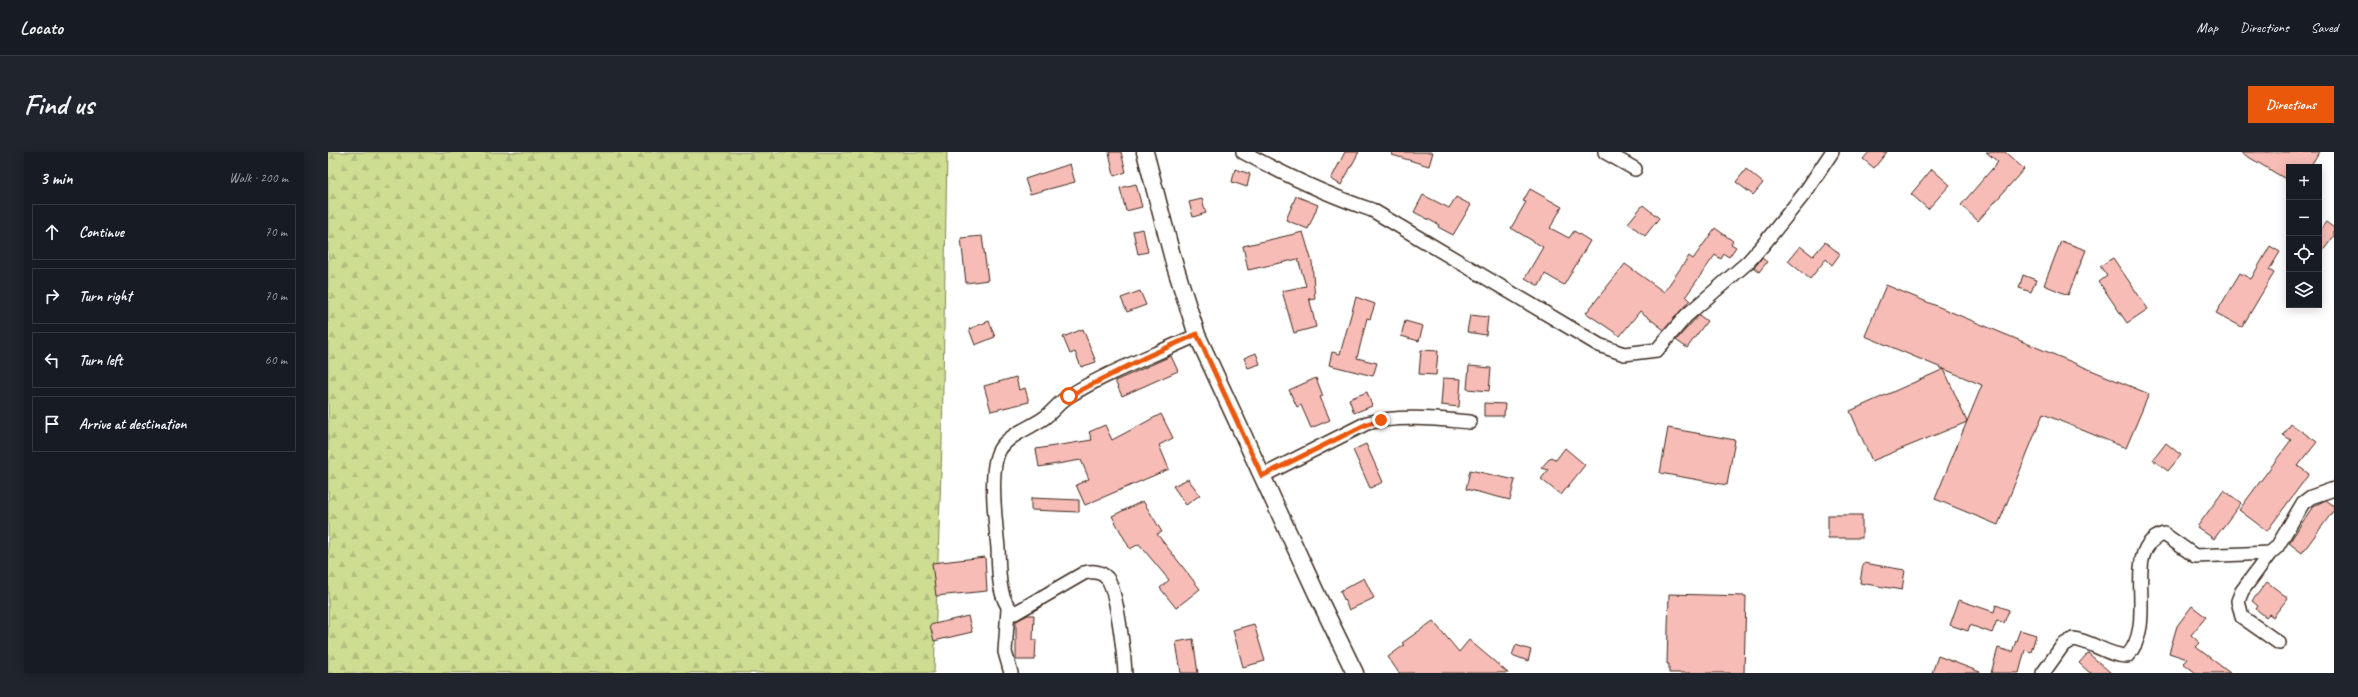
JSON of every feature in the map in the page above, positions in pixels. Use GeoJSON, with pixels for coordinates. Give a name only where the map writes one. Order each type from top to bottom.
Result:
{"type":"FeatureCollection","features":[{"type":"Feature","properties":{"kind":"street"},"geometry":{"type":"LineString","coordinates":[[1145,152],[1174,263],[1197,334],[1355,673]]}},
{"type":"Feature","properties":{"kind":"street"},"geometry":{"type":"LineString","coordinates":[[1243,152],[1299,182],[1336,198],[1372,210],[1599,345],[1624,354],[1657,350],[1686,316],[1758,250],[1804,194],[1832,152]]}},
{"type":"Feature","properties":{"kind":"street"},"geometry":{"type":"LineString","coordinates":[[1605,152],[1635,169]]}},
{"type":"Feature","properties":{"kind":"street"},"geometry":{"type":"LineString","coordinates":[[1126,673],[1124,650],[1111,585],[1101,574],[1094,571],[1084,573],[1015,613],[1008,609],[1005,604],[1000,574],[994,494],[996,460],[1000,449],[1013,437],[1046,418],[1056,406],[1069,396],[1146,357],[1197,334]]}},
{"type":"Feature","properties":{"kind":"street"},"geometry":{"type":"LineString","coordinates":[[1262,476],[1367,424],[1381,420],[1424,419],[1470,422]]}},
{"type":"Feature","properties":{"kind":"street"},"geometry":{"type":"LineString","coordinates":[[2279,644],[2242,617],[2239,610],[2238,601],[2242,591],[2276,547],[2303,503],[2311,497],[2334,490]]}},
{"type":"Feature","properties":{"kind":"street"},"geometry":{"type":"LineString","coordinates":[[2043,673],[2063,645],[2073,639],[2083,640],[2119,656],[2126,656],[2133,650],[2138,638],[2142,611],[2140,564],[2148,544],[2155,537],[2164,534],[2195,556],[2270,553]]}},
{"type":"Feature","properties":{"kind":"street"},"geometry":{"type":"LineString","coordinates":[[1008,609],[1005,652],[1011,673]]}},
{"type":"Feature","properties":{"kind":"green space"},"geometry":{"type":"Polygon","coordinates":[[[328,152],[947,152],[942,444],[934,673],[328,673],[328,152]]]}},
{"type":"Feature","properties":{"kind":"building"},"geometry":{"type":"Polygon","coordinates":[[[1109,152],[1121,152],[1126,172],[1114,176],[1109,152]]]}},
{"type":"Feature","properties":{"kind":"building"},"geometry":{"type":"Polygon","coordinates":[[[1345,152],[1359,152],[1341,185],[1331,179],[1345,152]]]}},
{"type":"Feature","properties":{"kind":"building"},"geometry":{"type":"Polygon","coordinates":[[[1393,152],[1433,152],[1429,166],[1392,155],[1393,152]]]}},
{"type":"Feature","properties":{"kind":"building"},"geometry":{"type":"Polygon","coordinates":[[[1869,152],[1887,152],[1874,168],[1863,159],[1869,152]]]}},
{"type":"Feature","properties":{"kind":"building"},"geometry":{"type":"Polygon","coordinates":[[[1986,152],[2005,152],[2024,169],[1978,221],[1961,205],[1998,162],[1986,152]]]}},
{"type":"Feature","properties":{"kind":"building"},"geometry":{"type":"Polygon","coordinates":[[[2240,152],[2319,152],[2312,164],[2286,164],[2286,179],[2240,152]]]}},
{"type":"Feature","properties":{"kind":"building"},"geometry":{"type":"Polygon","coordinates":[[[1070,164],[1075,182],[1030,194],[1025,179],[1070,164]]]}},
{"type":"Feature","properties":{"kind":"building"},"geometry":{"type":"Polygon","coordinates":[[[1235,169],[1250,174],[1247,187],[1232,182],[1235,169]]]}},
{"type":"Feature","properties":{"kind":"building"},"geometry":{"type":"Polygon","coordinates":[[[1746,169],[1763,183],[1753,195],[1736,182],[1746,169]]]}},
{"type":"Feature","properties":{"kind":"building"},"geometry":{"type":"Polygon","coordinates":[[[1932,169],[1950,185],[1928,209],[1911,194],[1932,169]]]}},
{"type":"Feature","properties":{"kind":"building"},"geometry":{"type":"Polygon","coordinates":[[[1136,184],[1142,207],[1126,211],[1120,188],[1136,184]]]}},
{"type":"Feature","properties":{"kind":"building"},"geometry":{"type":"Polygon","coordinates":[[[1530,189],[1562,207],[1550,228],[1569,238],[1574,231],[1590,241],[1564,285],[1545,274],[1539,286],[1525,278],[1543,247],[1511,228],[1526,202],[1523,201],[1530,189]]]}},
{"type":"Feature","properties":{"kind":"building"},"geometry":{"type":"Polygon","coordinates":[[[1423,195],[1449,208],[1456,197],[1471,205],[1453,235],[1438,227],[1439,225],[1414,212],[1423,195]]]}},
{"type":"Feature","properties":{"kind":"building"},"geometry":{"type":"Polygon","coordinates":[[[1296,196],[1318,205],[1308,229],[1286,220],[1296,196]]]}},
{"type":"Feature","properties":{"kind":"building"},"geometry":{"type":"Polygon","coordinates":[[[1202,199],[1206,213],[1193,217],[1189,202],[1202,199]]]}},
{"type":"Feature","properties":{"kind":"building"},"geometry":{"type":"Polygon","coordinates":[[[1643,205],[1659,218],[1645,236],[1628,223],[1643,205]]]}},
{"type":"Feature","properties":{"kind":"building"},"geometry":{"type":"Polygon","coordinates":[[[2326,222],[2334,228],[2334,236],[2322,252],[2322,236],[2322,227],[2326,222]]]}},
{"type":"Feature","properties":{"kind":"building"},"geometry":{"type":"Polygon","coordinates":[[[1715,228],[1733,241],[1731,244],[1736,247],[1729,257],[1724,254],[1721,259],[1715,255],[1686,296],[1690,300],[1664,330],[1640,311],[1620,336],[1586,313],[1625,264],[1664,292],[1689,256],[1693,259],[1715,228]]]}},
{"type":"Feature","properties":{"kind":"building"},"geometry":{"type":"Polygon","coordinates":[[[1143,229],[1148,252],[1138,254],[1133,231],[1143,229]]]}},
{"type":"Feature","properties":{"kind":"building"},"geometry":{"type":"Polygon","coordinates":[[[1303,232],[1312,262],[1315,299],[1310,300],[1309,297],[1316,327],[1294,333],[1282,291],[1306,286],[1298,259],[1248,270],[1243,246],[1303,232]]]}},
{"type":"Feature","properties":{"kind":"building"},"geometry":{"type":"Polygon","coordinates":[[[982,236],[988,280],[966,283],[961,238],[982,236]]]}},
{"type":"Feature","properties":{"kind":"building"},"geometry":{"type":"Polygon","coordinates":[[[2061,241],[2086,250],[2068,295],[2044,285],[2061,241]]]}},
{"type":"Feature","properties":{"kind":"building"},"geometry":{"type":"Polygon","coordinates":[[[1825,242],[1840,254],[1832,265],[1826,259],[1810,279],[1788,261],[1800,246],[1813,256],[1825,242]]]}},
{"type":"Feature","properties":{"kind":"building"},"geometry":{"type":"Polygon","coordinates":[[[2270,246],[2280,252],[2269,270],[2274,273],[2242,327],[2216,313],[2240,273],[2251,279],[2270,246]]]}},
{"type":"Feature","properties":{"kind":"building"},"geometry":{"type":"Polygon","coordinates":[[[1762,258],[1767,262],[1759,272],[1754,268],[1762,258]]]}},
{"type":"Feature","properties":{"kind":"building"},"geometry":{"type":"Polygon","coordinates":[[[2113,258],[2148,309],[2127,323],[2099,282],[2107,276],[2100,266],[2113,258]]]}},
{"type":"Feature","properties":{"kind":"building"},"geometry":{"type":"Polygon","coordinates":[[[2023,275],[2036,280],[2031,292],[2019,288],[2023,275]]]}},
{"type":"Feature","properties":{"kind":"building"},"geometry":{"type":"Polygon","coordinates":[[[1886,285],[2149,394],[2126,448],[2043,414],[1998,525],[1935,499],[1982,385],[1865,336],[1886,285]]]}},
{"type":"Feature","properties":{"kind":"building"},"geometry":{"type":"Polygon","coordinates":[[[1140,291],[1146,305],[1127,312],[1121,298],[1140,291]]]}},
{"type":"Feature","properties":{"kind":"building"},"geometry":{"type":"Polygon","coordinates":[[[1356,297],[1375,304],[1370,319],[1367,318],[1357,358],[1377,363],[1373,376],[1329,365],[1332,352],[1340,354],[1356,297]]]}},
{"type":"Feature","properties":{"kind":"building"},"geometry":{"type":"Polygon","coordinates":[[[1470,315],[1488,317],[1486,335],[1467,332],[1470,315]]]}},
{"type":"Feature","properties":{"kind":"building"},"geometry":{"type":"Polygon","coordinates":[[[1699,315],[1707,321],[1687,348],[1676,340],[1699,315]]]}},
{"type":"Feature","properties":{"kind":"building"},"geometry":{"type":"Polygon","coordinates":[[[989,321],[995,337],[975,345],[969,329],[989,321]]]}},
{"type":"Feature","properties":{"kind":"building"},"geometry":{"type":"Polygon","coordinates":[[[1405,321],[1423,326],[1419,341],[1401,336],[1405,321]]]}},
{"type":"Feature","properties":{"kind":"building"},"geometry":{"type":"Polygon","coordinates":[[[1083,329],[1096,362],[1081,367],[1075,352],[1070,354],[1063,337],[1083,329]]]}},
{"type":"Feature","properties":{"kind":"building"},"geometry":{"type":"Polygon","coordinates":[[[1421,350],[1438,351],[1436,375],[1419,374],[1421,350]]]}},
{"type":"Feature","properties":{"kind":"building"},"geometry":{"type":"Polygon","coordinates":[[[1256,353],[1260,364],[1248,368],[1244,358],[1256,353]]]}},
{"type":"Feature","properties":{"kind":"building"},"geometry":{"type":"Polygon","coordinates":[[[1171,356],[1178,371],[1122,396],[1115,381],[1171,356]]]}},
{"type":"Feature","properties":{"kind":"building"},"geometry":{"type":"Polygon","coordinates":[[[1469,366],[1491,368],[1489,391],[1467,389],[1469,366]]]}},
{"type":"Feature","properties":{"kind":"building"},"geometry":{"type":"Polygon","coordinates":[[[1944,369],[1967,422],[1872,461],[1850,411],[1944,369]]]}},
{"type":"Feature","properties":{"kind":"building"},"geometry":{"type":"Polygon","coordinates":[[[1016,377],[1019,390],[1025,388],[1029,402],[991,411],[984,386],[1016,377]]]}},
{"type":"Feature","properties":{"kind":"building"},"geometry":{"type":"Polygon","coordinates":[[[1316,378],[1323,396],[1320,397],[1330,420],[1311,428],[1301,405],[1297,407],[1289,390],[1316,378]]]}},
{"type":"Feature","properties":{"kind":"building"},"geometry":{"type":"Polygon","coordinates":[[[1443,378],[1461,379],[1459,407],[1441,405],[1443,378]]]}},
{"type":"Feature","properties":{"kind":"building"},"geometry":{"type":"Polygon","coordinates":[[[1367,392],[1372,406],[1354,413],[1349,399],[1367,392]]]}},
{"type":"Feature","properties":{"kind":"building"},"geometry":{"type":"Polygon","coordinates":[[[1484,403],[1505,404],[1504,416],[1484,416],[1484,403]]]}},
{"type":"Feature","properties":{"kind":"building"},"geometry":{"type":"Polygon","coordinates":[[[1161,414],[1173,438],[1159,445],[1169,469],[1085,505],[1076,485],[1089,479],[1081,460],[1039,467],[1036,449],[1092,440],[1089,432],[1105,425],[1112,440],[1161,414]]]}},
{"type":"Feature","properties":{"kind":"building"},"geometry":{"type":"Polygon","coordinates":[[[2291,424],[2317,442],[2298,466],[2309,474],[2267,531],[2239,510],[2291,440],[2283,435],[2291,424]]]}},
{"type":"Feature","properties":{"kind":"building"},"geometry":{"type":"Polygon","coordinates":[[[1668,428],[1735,440],[1727,485],[1660,473],[1668,428]]]}},
{"type":"Feature","properties":{"kind":"building"},"geometry":{"type":"Polygon","coordinates":[[[2166,443],[2181,455],[2168,471],[2153,460],[2166,443]]]}},
{"type":"Feature","properties":{"kind":"building"},"geometry":{"type":"Polygon","coordinates":[[[1366,444],[1383,482],[1370,488],[1353,450],[1366,444]]]}},
{"type":"Feature","properties":{"kind":"building"},"geometry":{"type":"Polygon","coordinates":[[[1565,448],[1585,465],[1561,495],[1541,479],[1548,470],[1541,468],[1551,457],[1556,460],[1565,448]]]}},
{"type":"Feature","properties":{"kind":"building"},"geometry":{"type":"Polygon","coordinates":[[[1470,470],[1515,480],[1510,500],[1466,489],[1470,470]]]}},
{"type":"Feature","properties":{"kind":"building"},"geometry":{"type":"Polygon","coordinates":[[[1188,479],[1200,495],[1186,505],[1173,486],[1188,479]]]}},
{"type":"Feature","properties":{"kind":"building"},"geometry":{"type":"Polygon","coordinates":[[[2224,490],[2241,503],[2214,539],[2197,527],[2224,490]]]}},
{"type":"Feature","properties":{"kind":"building"},"geometry":{"type":"Polygon","coordinates":[[[1031,498],[1079,500],[1079,512],[1031,510],[1031,498]]]}},
{"type":"Feature","properties":{"kind":"building"},"geometry":{"type":"Polygon","coordinates":[[[2326,500],[2334,506],[2334,510],[2302,553],[2289,543],[2313,506],[2326,500]]]}},
{"type":"Feature","properties":{"kind":"building"},"geometry":{"type":"Polygon","coordinates":[[[1143,501],[1162,532],[1157,534],[1200,589],[1176,608],[1160,588],[1169,580],[1139,544],[1130,549],[1112,516],[1143,501]]]}},
{"type":"Feature","properties":{"kind":"building"},"geometry":{"type":"Polygon","coordinates":[[[1828,515],[1862,515],[1862,538],[1828,538],[1828,515]]]}},
{"type":"Feature","properties":{"kind":"building"},"geometry":{"type":"Polygon","coordinates":[[[985,557],[987,591],[936,596],[932,563],[985,557]]]}},
{"type":"Feature","properties":{"kind":"building"},"geometry":{"type":"Polygon","coordinates":[[[1863,563],[1905,570],[1902,590],[1860,583],[1863,563]]]}},
{"type":"Feature","properties":{"kind":"building"},"geometry":{"type":"Polygon","coordinates":[[[1364,578],[1374,598],[1349,610],[1340,591],[1364,578]]]}},
{"type":"Feature","properties":{"kind":"building"},"geometry":{"type":"Polygon","coordinates":[[[2267,582],[2288,598],[2273,617],[2269,614],[2266,617],[2256,609],[2258,606],[2252,601],[2267,582]]]}},
{"type":"Feature","properties":{"kind":"building"},"geometry":{"type":"Polygon","coordinates":[[[1669,594],[1746,596],[1744,673],[1669,673],[1669,664],[1667,664],[1669,594]]]}},
{"type":"Feature","properties":{"kind":"building"},"geometry":{"type":"Polygon","coordinates":[[[1959,600],[1994,612],[1996,605],[2009,610],[2004,623],[1997,620],[1992,633],[1970,625],[1968,631],[1950,625],[1959,600]]]}},
{"type":"Feature","properties":{"kind":"building"},"geometry":{"type":"Polygon","coordinates":[[[2192,606],[2206,617],[2191,635],[2200,643],[2196,647],[2230,673],[2196,673],[2183,663],[2187,659],[2169,653],[2177,626],[2192,606]]]}},
{"type":"Feature","properties":{"kind":"building"},"geometry":{"type":"Polygon","coordinates":[[[1028,615],[1034,615],[1033,640],[1036,640],[1035,660],[1016,660],[1016,621],[1028,615]]]}},
{"type":"Feature","properties":{"kind":"building"},"geometry":{"type":"Polygon","coordinates":[[[968,616],[972,632],[934,641],[930,625],[968,616]]]}},
{"type":"Feature","properties":{"kind":"building"},"geometry":{"type":"Polygon","coordinates":[[[1433,621],[1459,652],[1469,640],[1508,673],[1399,673],[1388,657],[1404,645],[1402,643],[1433,621]]]}},
{"type":"Feature","properties":{"kind":"building"},"geometry":{"type":"Polygon","coordinates":[[[1254,624],[1265,661],[1243,667],[1233,630],[1254,624]]]}},
{"type":"Feature","properties":{"kind":"building"},"geometry":{"type":"Polygon","coordinates":[[[2020,630],[2036,635],[2031,652],[2025,650],[2019,673],[1991,673],[1998,648],[2012,652],[2020,630]]]}},
{"type":"Feature","properties":{"kind":"building"},"geometry":{"type":"Polygon","coordinates":[[[1193,639],[1198,673],[1181,673],[1176,642],[1193,639]]]}},
{"type":"Feature","properties":{"kind":"building"},"geometry":{"type":"Polygon","coordinates":[[[1516,645],[1531,650],[1528,661],[1512,655],[1516,645]]]}},
{"type":"Feature","properties":{"kind":"building"},"geometry":{"type":"Polygon","coordinates":[[[2088,653],[2111,673],[2090,673],[2079,663],[2088,653]]]}},
{"type":"Feature","properties":{"kind":"building"},"geometry":{"type":"Polygon","coordinates":[[[1938,656],[1980,672],[1980,673],[1932,673],[1938,656]]]}},
{"type":"Feature","properties":{"kind":"route"},"geometry":{"type":"LineString","coordinates":[[1069,396],[1146,357],[1165,350],[1197,334],[1262,476],[1367,424],[1381,420]]}}]}
